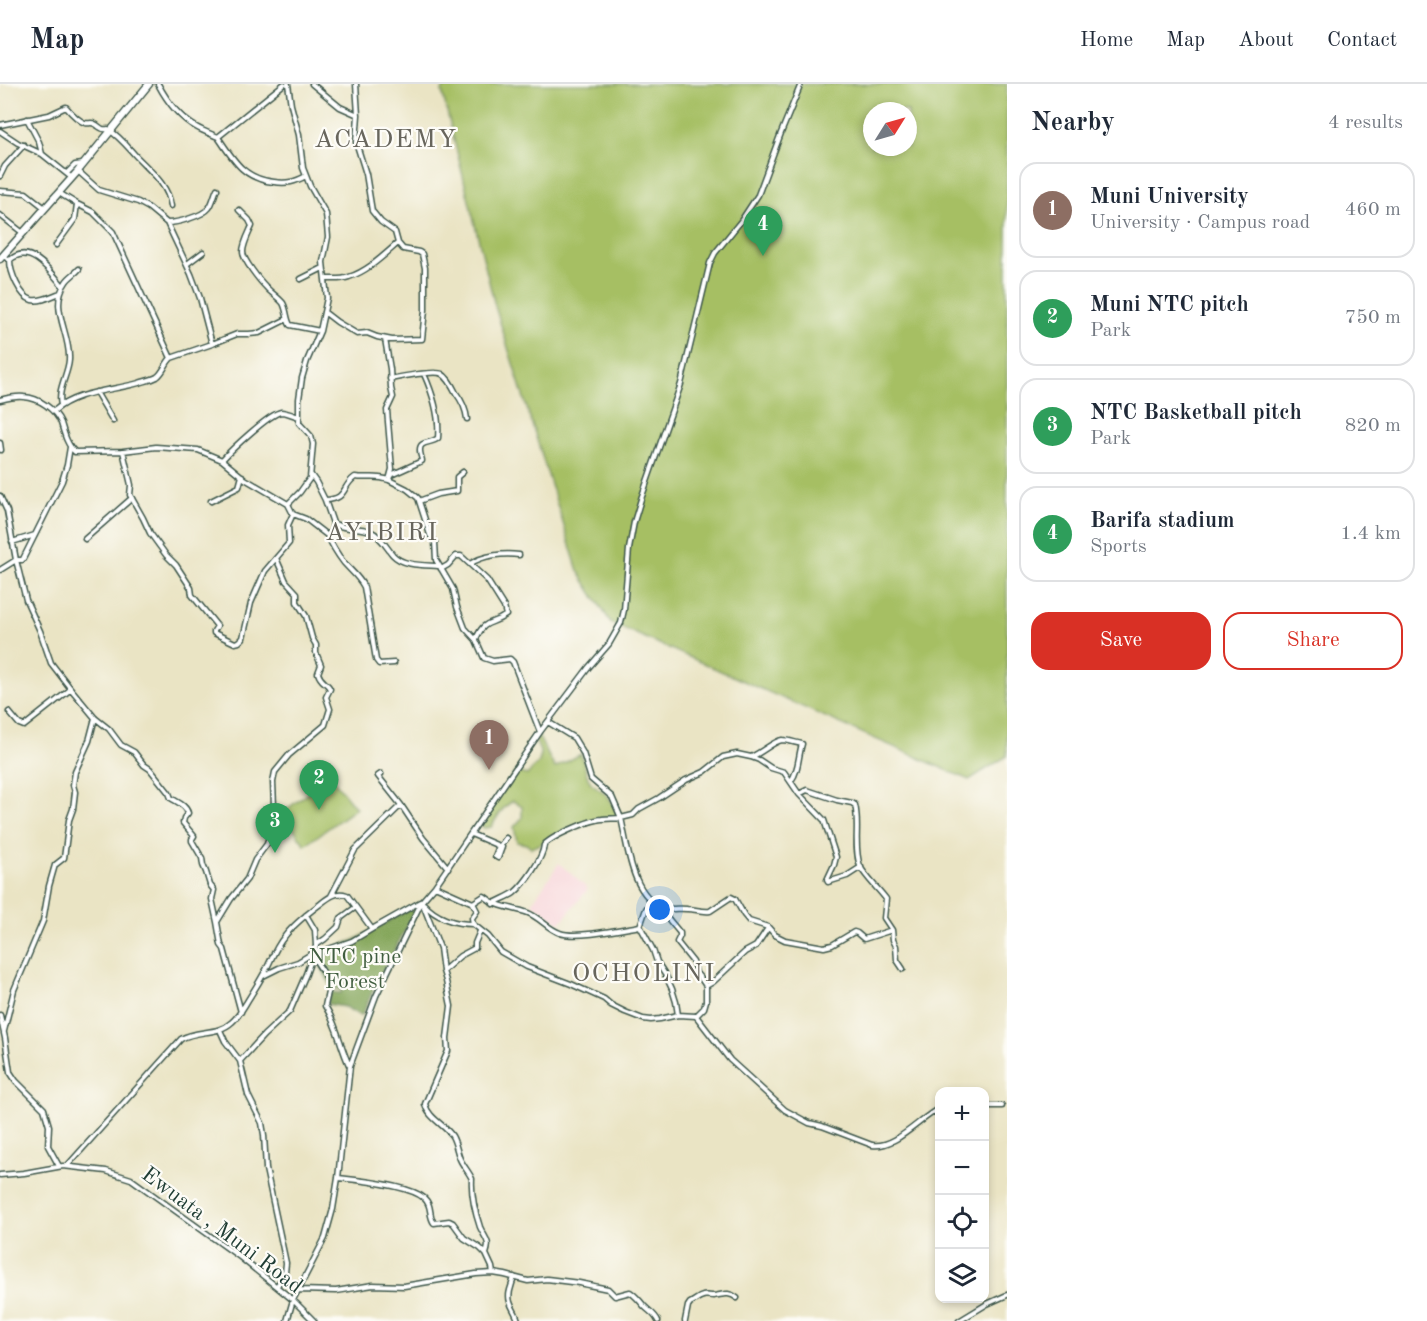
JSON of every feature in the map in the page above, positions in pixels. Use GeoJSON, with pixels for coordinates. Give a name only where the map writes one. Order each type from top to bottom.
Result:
{"type":"FeatureCollection","features":[{"type":"Feature","properties":{"kind":"main road"},"geometry":{"type":"LineString","coordinates":[[1,258],[59,193],[69,176],[84,164],[148,84]]}},
{"type":"Feature","properties":{"kind":"street"},"geometry":{"type":"LineString","coordinates":[[158,84],[186,120],[219,137],[233,159],[254,178],[267,182],[290,183],[306,177]]}},
{"type":"Feature","properties":{"kind":"street"},"geometry":{"type":"LineString","coordinates":[[219,137],[286,84],[299,135],[301,158],[306,177],[326,213],[328,237],[323,256],[323,268],[327,298],[320,331],[302,378],[299,399],[301,426],[314,444],[311,475],[308,482],[288,504]]}},
{"type":"Feature","properties":{"kind":"street"},"geometry":{"type":"LineString","coordinates":[[312,84],[340,107],[358,115]]}},
{"type":"Feature","properties":{"kind":"street"},"geometry":{"type":"LineString","coordinates":[[324,312],[357,334],[367,333],[385,339],[422,339],[425,268],[422,255],[419,252],[407,250],[398,243],[395,232],[375,216],[370,205],[366,174],[356,142],[358,115],[356,84]]}},
{"type":"Feature","properties":{"kind":"street"},"geometry":{"type":"LineString","coordinates":[[287,1321],[293,1300],[329,1228],[338,1178],[350,1066],[376,996],[422,901],[448,868],[540,732],[616,634],[624,610],[629,549],[634,522],[681,384],[710,265],[715,254],[758,195],[801,84]]}},
{"type":"Feature","properties":{"kind":"street"},"geometry":{"type":"LineString","coordinates":[[0,125],[48,115],[66,107],[81,121],[108,129],[122,140],[159,180],[171,206]]}},
{"type":"Feature","properties":{"kind":"street"},"geometry":{"type":"LineString","coordinates":[[27,119],[39,142],[42,154]]}},
{"type":"Feature","properties":{"kind":"street"},"geometry":{"type":"LineString","coordinates":[[0,131],[42,154],[69,176],[75,165],[84,164]]}},
{"type":"Feature","properties":{"kind":"street"},"geometry":{"type":"LineString","coordinates":[[0,176],[5,166],[24,145]]}},
{"type":"Feature","properties":{"kind":"street"},"geometry":{"type":"LineString","coordinates":[[78,171],[99,190],[138,202],[167,223],[200,298],[212,344]]}},
{"type":"Feature","properties":{"kind":"street"},"geometry":{"type":"LineString","coordinates":[[167,223],[203,213],[210,207],[217,189]]}},
{"type":"Feature","properties":{"kind":"street"},"geometry":{"type":"LineString","coordinates":[[0,191],[26,194],[46,208]]}},
{"type":"Feature","properties":{"kind":"street"},"geometry":{"type":"LineString","coordinates":[[59,193],[93,212],[116,237],[171,358]]}},
{"type":"Feature","properties":{"kind":"street"},"geometry":{"type":"LineString","coordinates":[[56,245],[75,219],[77,204]]}},
{"type":"Feature","properties":{"kind":"street"},"geometry":{"type":"LineString","coordinates":[[239,210],[252,226],[243,256],[266,287],[283,304],[291,326],[320,331]]}},
{"type":"Feature","properties":{"kind":"street"},"geometry":{"type":"LineString","coordinates":[[0,215],[23,233]]}},
{"type":"Feature","properties":{"kind":"street"},"geometry":{"type":"LineString","coordinates":[[325,279],[341,279],[353,275],[377,261],[398,243]]}},
{"type":"Feature","properties":{"kind":"street"},"geometry":{"type":"LineString","coordinates":[[187,264],[203,252]]}},
{"type":"Feature","properties":{"kind":"street"},"geometry":{"type":"LineString","coordinates":[[1,258],[10,260],[19,254],[28,254],[46,267],[63,286]]}},
{"type":"Feature","properties":{"kind":"street"},"geometry":{"type":"LineString","coordinates":[[10,260],[14,279],[29,298],[39,300],[61,292]]}},
{"type":"Feature","properties":{"kind":"street"},"geometry":{"type":"LineString","coordinates":[[301,279],[323,268]]}},
{"type":"Feature","properties":{"kind":"street"},"geometry":{"type":"LineString","coordinates":[[61,405],[60,395],[69,354],[59,304],[63,286],[79,269]]}},
{"type":"Feature","properties":{"kind":"street"},"geometry":{"type":"LineString","coordinates":[[54,411],[61,405],[90,393],[155,378],[162,373],[171,358],[237,334],[260,333],[287,319]]}},
{"type":"Feature","properties":{"kind":"street"},"geometry":{"type":"LineString","coordinates":[[385,339],[393,397],[387,410],[392,469],[390,478]]}},
{"type":"Feature","properties":{"kind":"street"},"geometry":{"type":"LineString","coordinates":[[390,379],[432,372],[443,374],[463,403],[467,419]]}},
{"type":"Feature","properties":{"kind":"street"},"geometry":{"type":"LineString","coordinates":[[390,478],[422,461],[421,445],[438,438],[438,422],[433,394],[424,374]]}},
{"type":"Feature","properties":{"kind":"street"},"geometry":{"type":"LineString","coordinates":[[96,392],[113,421]]}},
{"type":"Feature","properties":{"kind":"street"},"geometry":{"type":"LineString","coordinates":[[0,400],[25,397],[38,401],[54,411],[70,447],[62,481],[22,560],[16,560],[0,570]]}},
{"type":"Feature","properties":{"kind":"street"},"geometry":{"type":"LineString","coordinates":[[222,460],[233,447],[274,415],[282,412],[299,417]]}},
{"type":"Feature","properties":{"kind":"street"},"geometry":{"type":"LineString","coordinates":[[0,443],[1,450]]}},
{"type":"Feature","properties":{"kind":"street"},"geometry":{"type":"LineString","coordinates":[[70,447],[77,452],[123,451],[156,447],[191,449],[222,460],[242,476],[288,504],[293,514],[306,519],[328,536],[341,560],[360,579],[364,587],[377,662],[379,664],[394,663]]}},
{"type":"Feature","properties":{"kind":"street"},"geometry":{"type":"LineString","coordinates":[[123,451],[131,485],[129,492],[155,541],[176,565],[191,588],[192,595],[217,626],[214,633],[228,640],[237,643],[241,640],[251,603],[267,567],[288,543],[288,525],[293,514]]}},
{"type":"Feature","properties":{"kind":"street"},"geometry":{"type":"LineString","coordinates":[[419,501],[438,494],[457,492],[456,479],[463,472]]}},
{"type":"Feature","properties":{"kind":"street"},"geometry":{"type":"LineString","coordinates":[[311,475],[325,500],[333,523],[328,536]]}},
{"type":"Feature","properties":{"kind":"street"},"geometry":{"type":"LineString","coordinates":[[211,501],[239,487],[242,476]]}},
{"type":"Feature","properties":{"kind":"street"},"geometry":{"type":"LineString","coordinates":[[325,500],[337,498],[343,494],[355,477],[390,478],[415,495],[430,535],[435,542],[436,560],[453,589],[465,628],[476,640],[481,653],[487,660],[506,658],[513,662],[540,732]]}},
{"type":"Feature","properties":{"kind":"street"},"geometry":{"type":"LineString","coordinates":[[0,496],[9,517],[12,542],[28,604],[50,662],[95,718],[109,729],[125,748],[134,752],[169,792],[171,798],[187,810],[183,824],[194,836],[192,839],[214,890],[212,899],[221,945],[233,978],[241,1012]]}},
{"type":"Feature","properties":{"kind":"street"},"geometry":{"type":"LineString","coordinates":[[85,539],[132,498]]}},
{"type":"Feature","properties":{"kind":"street"},"geometry":{"type":"LineString","coordinates":[[333,523],[343,528],[372,532],[402,562],[440,568],[448,565],[456,556],[461,556],[488,583],[506,614],[505,617],[481,627],[476,640]]}},
{"type":"Feature","properties":{"kind":"street"},"geometry":{"type":"LineString","coordinates":[[12,542],[35,535]]}},
{"type":"Feature","properties":{"kind":"street"},"geometry":{"type":"LineString","coordinates":[[470,564],[476,560],[494,556],[519,555]]}},
{"type":"Feature","properties":{"kind":"street"},"geometry":{"type":"LineString","coordinates":[[217,922],[231,899],[248,879],[255,860],[267,844],[274,806],[273,782],[276,772],[289,755],[323,728],[330,714],[326,698],[330,689],[320,678],[318,670],[321,665],[306,616],[297,602],[297,593],[286,581],[276,558]]}},
{"type":"Feature","properties":{"kind":"street"},"geometry":{"type":"LineString","coordinates":[[9,712],[19,724],[24,726],[71,689]]}},
{"type":"Feature","properties":{"kind":"street"},"geometry":{"type":"LineString","coordinates":[[4,1031],[14,990],[43,921],[55,865],[64,858],[69,820],[72,817],[75,772],[89,741],[95,718]]}},
{"type":"Feature","properties":{"kind":"street"},"geometry":{"type":"LineString","coordinates":[[548,722],[574,738],[583,753],[591,779],[612,797],[621,818],[635,877],[651,901],[670,909],[684,908],[706,912],[731,897],[735,899],[746,918],[768,927],[780,939],[824,947],[835,944],[852,933],[857,933],[864,939],[892,930]]}},
{"type":"Feature","properties":{"kind":"street"},"geometry":{"type":"LineString","coordinates":[[751,757],[779,741],[802,744],[797,771],[791,781]]}},
{"type":"Feature","properties":{"kind":"street"},"geometry":{"type":"LineString","coordinates":[[493,904],[514,893],[537,864],[543,853],[544,845],[550,839],[594,821],[633,815],[686,780],[701,774],[723,757],[737,754],[751,757],[784,772],[799,794],[822,816],[836,857],[828,882],[847,876],[861,867]]}},
{"type":"Feature","properties":{"kind":"street"},"geometry":{"type":"LineString","coordinates":[[381,774],[378,776],[448,868]]}},
{"type":"Feature","properties":{"kind":"street"},"geometry":{"type":"LineString","coordinates":[[799,794],[807,790],[855,805],[858,825],[857,846],[861,867],[886,900],[884,918],[892,930],[897,960],[903,969]]}},
{"type":"Feature","properties":{"kind":"street"},"geometry":{"type":"LineString","coordinates":[[330,897],[355,850],[400,806]]}},
{"type":"Feature","properties":{"kind":"street"},"geometry":{"type":"LineString","coordinates":[[471,834],[499,846],[495,856],[498,858],[502,847],[500,846],[506,838]]}},
{"type":"Feature","properties":{"kind":"street"},"geometry":{"type":"LineString","coordinates":[[435,886],[473,903],[477,911],[472,918],[473,924],[488,936],[501,952],[527,967],[571,984],[643,1019],[651,1020],[678,1015],[696,1016],[704,1008],[706,986],[696,973],[693,962],[676,941],[680,933],[656,904]]}},
{"type":"Feature","properties":{"kind":"street"},"geometry":{"type":"LineString","coordinates":[[67,1166],[181,1039],[200,1032],[220,1030],[231,1024],[241,1012],[284,937],[306,915],[330,897],[341,893],[347,895],[372,929]]}},
{"type":"Feature","properties":{"kind":"street"},"geometry":{"type":"LineString","coordinates":[[473,903],[484,896],[493,904],[530,914],[557,932],[564,934],[585,934],[640,926]]}},
{"type":"Feature","properties":{"kind":"street"},"geometry":{"type":"LineString","coordinates":[[422,901],[430,912],[460,924],[473,924]]}},
{"type":"Feature","properties":{"kind":"street"},"geometry":{"type":"LineString","coordinates":[[262,976],[313,953],[352,941],[422,901]]}},
{"type":"Feature","properties":{"kind":"street"},"geometry":{"type":"LineString","coordinates":[[422,901],[440,948],[451,1006],[447,1051],[424,1104],[429,1113],[453,1138],[461,1161],[472,1179],[471,1190],[476,1211],[488,1244],[486,1254]]}},
{"type":"Feature","properties":{"kind":"street"},"geometry":{"type":"LineString","coordinates":[[651,901],[640,926],[672,989],[678,1015]]}},
{"type":"Feature","properties":{"kind":"street"},"geometry":{"type":"LineString","coordinates":[[316,946],[338,927],[341,918],[356,907]]}},
{"type":"Feature","properties":{"kind":"street"},"geometry":{"type":"LineString","coordinates":[[240,1061],[290,1011],[316,946],[315,930],[306,915]]}},
{"type":"Feature","properties":{"kind":"street"},"geometry":{"type":"LineString","coordinates":[[706,986],[745,952],[756,946],[768,927]]}},
{"type":"Feature","properties":{"kind":"street"},"geometry":{"type":"LineString","coordinates":[[443,971],[460,956],[475,948],[480,931]]}},
{"type":"Feature","properties":{"kind":"street"},"geometry":{"type":"LineString","coordinates":[[313,953],[330,983],[325,1006],[350,1066]]}},
{"type":"Feature","properties":{"kind":"street"},"geometry":{"type":"LineString","coordinates":[[0,1015],[10,1072],[44,1109],[49,1126],[48,1146],[59,1166]]}},
{"type":"Feature","properties":{"kind":"street"},"geometry":{"type":"LineString","coordinates":[[696,1016],[719,1047],[746,1076],[785,1110],[809,1123],[880,1146],[896,1138],[935,1111]]}},
{"type":"Feature","properties":{"kind":"street"},"geometry":{"type":"LineString","coordinates":[[220,1030],[240,1061],[248,1095],[262,1123],[268,1177],[286,1263],[285,1273],[277,1286]]}},
{"type":"Feature","properties":{"kind":"street"},"geometry":{"type":"LineString","coordinates":[[989,1106],[1002,1106]]}},
{"type":"Feature","properties":{"kind":"street","name":"Ewuata , Muni Road"},"geometry":{"type":"LineString","coordinates":[[0,1175],[67,1166],[106,1171],[131,1179],[241,1258],[277,1286],[314,1321]]}},
{"type":"Feature","properties":{"kind":"street"},"geometry":{"type":"LineString","coordinates":[[338,1178],[390,1186],[422,1196],[431,1210],[430,1217],[434,1223],[449,1221],[453,1223],[464,1238],[486,1254],[493,1273]]}},
{"type":"Feature","properties":{"kind":"street"},"geometry":{"type":"LineString","coordinates":[[298,1290],[336,1291],[373,1286],[404,1286],[493,1273],[528,1281],[544,1279],[579,1283],[608,1289],[615,1296],[634,1293],[658,1321]]}},
{"type":"Feature","properties":{"kind":"street"},"geometry":{"type":"LineString","coordinates":[[514,1277],[509,1289],[509,1300],[518,1321]]}},
{"type":"Feature","properties":{"kind":"street"},"geometry":{"type":"LineString","coordinates":[[685,1321],[688,1306],[700,1297],[728,1293],[737,1298]]}},
{"type":"Feature","properties":{"kind":"street"},"geometry":{"type":"LineString","coordinates":[[959,1321],[981,1307],[1007,1296]]}},
{"type":"Feature","properties":{"kind":"shaded area"},"geometry":{"type":"Polygon","coordinates":[[[559,863],[588,889],[560,923],[532,903],[559,863]]]}},
{"type":"Feature","properties":{"kind":"green space"},"geometry":{"type":"Polygon","coordinates":[[[446,84],[1007,84],[1007,756],[969,780],[611,623],[578,571],[495,306],[442,91],[446,84]]]}},
{"type":"Feature","properties":{"kind":"green space"},"geometry":{"type":"Polygon","coordinates":[[[538,736],[555,768],[581,754],[588,778],[606,794],[619,818],[604,818],[531,848],[517,842],[514,827],[522,818],[522,807],[513,801],[503,809],[491,827],[484,828],[479,823],[515,772],[527,775],[539,762],[541,754],[535,740],[538,736]]]}},
{"type":"Feature","properties":{"kind":"green space"},"geometry":{"type":"Polygon","coordinates":[[[330,776],[356,808],[305,845],[282,813],[330,776]]]}},
{"type":"Feature","properties":{"kind":"green space","name":"NTC pine Forest"},"geometry":{"type":"Polygon","coordinates":[[[420,903],[377,982],[362,1015],[345,1007],[327,1004],[331,992],[341,993],[342,990],[332,987],[314,954],[355,940],[420,903]]]}},
{"type":"Feature","properties":{"kind":"place","name":"Barifa stadium"},"geometry":{"type":"Point","coordinates":[763,256]}},
{"type":"Feature","properties":{"kind":"place","name":"Muni University"},"geometry":{"type":"Point","coordinates":[489,770]}},
{"type":"Feature","properties":{"kind":"place","name":"Muni NTC pitch"},"geometry":{"type":"Point","coordinates":[319,810]}},
{"type":"Feature","properties":{"kind":"place","name":"NTC Basketball pitch"},"geometry":{"type":"Point","coordinates":[275,853]}},
{"type":"Feature","properties":{"kind":"district","name":"ACADEMY"},"geometry":{"type":"Point","coordinates":[386,138]}},
{"type":"Feature","properties":{"kind":"district","name":"AYIBIRI"},"geometry":{"type":"Point","coordinates":[382,531]}},
{"type":"Feature","properties":{"kind":"district","name":"OCHOLINI"},"geometry":{"type":"Point","coordinates":[644,972]}}]}
